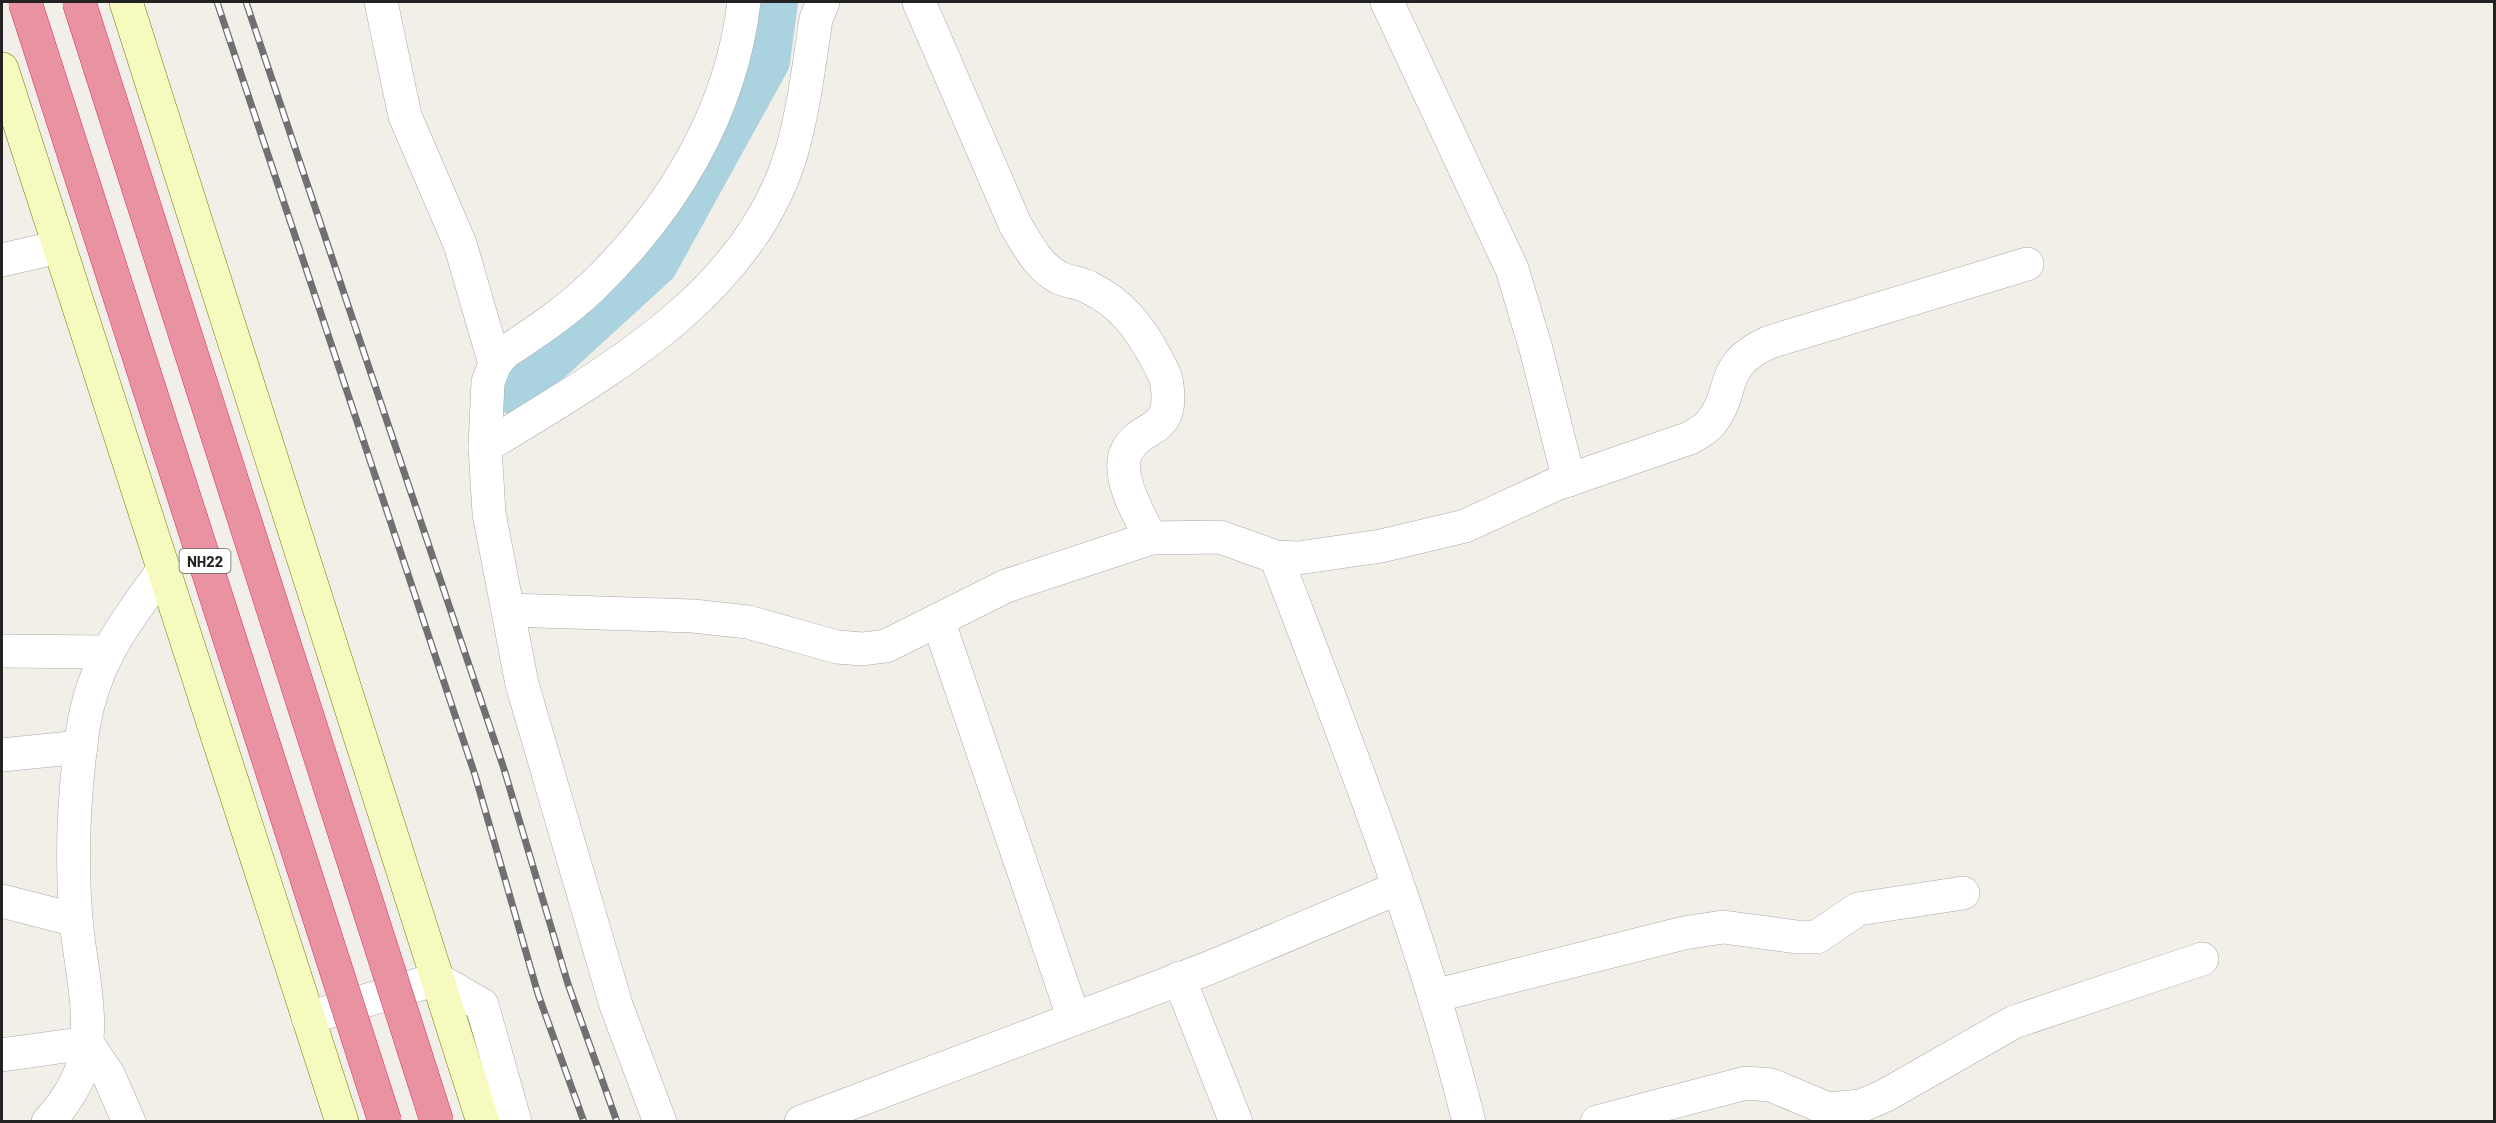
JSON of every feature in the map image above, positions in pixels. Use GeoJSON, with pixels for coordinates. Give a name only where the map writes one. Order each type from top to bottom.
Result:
{"type":"FeatureCollection","features":[{"type":"Feature","properties":{"kind":"highway","name":"NH22"},"geometry":{"type":"LineString","coordinates":[[25,2],[386,1122]]}},
{"type":"Feature","properties":{"kind":"highway","name":"NH22"},"geometry":{"type":"LineString","coordinates":[[78,2],[437,1122]]}},
{"type":"Feature","properties":{"kind":"street"},"geometry":{"type":"LineString","coordinates":[[126,2],[483,1122]]}},
{"type":"Feature","properties":{"kind":"street"},"geometry":{"type":"LineString","coordinates":[[381,2],[405,116],[460,244],[491,373],[486,431],[489,513],[522,684],[616,1005],[660,1122]]}},
{"type":"Feature","properties":{"kind":"street"},"geometry":{"type":"LineString","coordinates":[[491,373],[591,288],[647,227],[682,176],[726,90],[739,42],[744,2]]}},
{"type":"Feature","properties":{"kind":"street"},"geometry":{"type":"LineString","coordinates":[[486,431],[624,360],[651,340],[720,275],[750,238],[774,196],[791,155],[816,19],[823,2]]}},
{"type":"Feature","properties":{"kind":"street"},"geometry":{"type":"LineString","coordinates":[[919,2],[1015,224],[1033,254],[1057,276],[1086,286],[1114,301],[1133,319],[1166,377],[1167,408],[1161,424],[1136,441],[1126,453],[1125,474],[1134,507],[1151,538]]}},
{"type":"Feature","properties":{"kind":"street"},"geometry":{"type":"LineString","coordinates":[[1387,2],[1512,269],[1536,349],[1569,480]]}},
{"type":"Feature","properties":{"kind":"street"},"geometry":{"type":"LineString","coordinates":[[2,69],[342,1122]]}},
{"type":"Feature","properties":{"kind":"street"},"geometry":{"type":"LineString","coordinates":[[2,260],[60,247]]}},
{"type":"Feature","properties":{"kind":"street"},"geometry":{"type":"LineString","coordinates":[[508,610],[693,616],[748,622],[810,641],[837,647],[862,649],[886,646],[1006,586],[1151,538],[1220,537],[1276,557],[1298,558],[1423,538],[1465,526],[1569,480],[1690,438],[1708,426],[1719,410],[1726,385],[1736,366],[1750,351],[2027,264]]}},
{"type":"Feature","properties":{"kind":"street"},"geometry":{"type":"LineString","coordinates":[[1276,557],[1398,888],[1434,996],[1469,1122]]}},
{"type":"Feature","properties":{"kind":"street"},"geometry":{"type":"LineString","coordinates":[[48,1122],[75,1083],[85,1058],[89,1026],[76,920],[75,834],[83,727],[106,652],[164,569]]}},
{"type":"Feature","properties":{"kind":"street"},"geometry":{"type":"LineString","coordinates":[[938,620],[1074,1019]]}},
{"type":"Feature","properties":{"kind":"street"},"geometry":{"type":"LineString","coordinates":[[2,651],[106,652]]}},
{"type":"Feature","properties":{"kind":"street"},"geometry":{"type":"LineString","coordinates":[[2,755],[81,747]]}},
{"type":"Feature","properties":{"kind":"street"},"geometry":{"type":"LineString","coordinates":[[801,1122],[1179,978],[1398,888]]}},
{"type":"Feature","properties":{"kind":"street"},"geometry":{"type":"LineString","coordinates":[[1434,996],[1684,933],[1723,927],[1797,937],[1817,937],[1858,909],[1963,893]]}},
{"type":"Feature","properties":{"kind":"street"},"geometry":{"type":"LineString","coordinates":[[2,901],[76,920]]}},
{"type":"Feature","properties":{"kind":"street"},"geometry":{"type":"LineString","coordinates":[[1597,1122],[1746,1083],[1771,1084],[1828,1108],[1861,1106],[1886,1095],[2014,1022],[2202,959]]}},
{"type":"Feature","properties":{"kind":"street"},"geometry":{"type":"LineString","coordinates":[[1179,978],[1236,1122]]}},
{"type":"Feature","properties":{"kind":"street"},"geometry":{"type":"LineString","coordinates":[[308,1018],[437,979],[482,1005],[515,1122]]}},
{"type":"Feature","properties":{"kind":"street"},"geometry":{"type":"LineString","coordinates":[[2,1055],[87,1043]]}},
{"type":"Feature","properties":{"kind":"street"},"geometry":{"type":"LineString","coordinates":[[87,1043],[109,1076],[129,1122]]}},
{"type":"Feature","properties":{"kind":"waterway"},"geometry":{"type":"LineString","coordinates":[[515,393],[656,264],[768,61],[776,2]]}},
{"type":"Feature","properties":{"kind":"railway"},"geometry":{"type":"LineString","coordinates":[[217,2],[475,775],[538,994],[584,1122]]}},
{"type":"Feature","properties":{"kind":"railway"},"geometry":{"type":"LineString","coordinates":[[246,2],[504,769],[568,984],[617,1122]]}}]}
